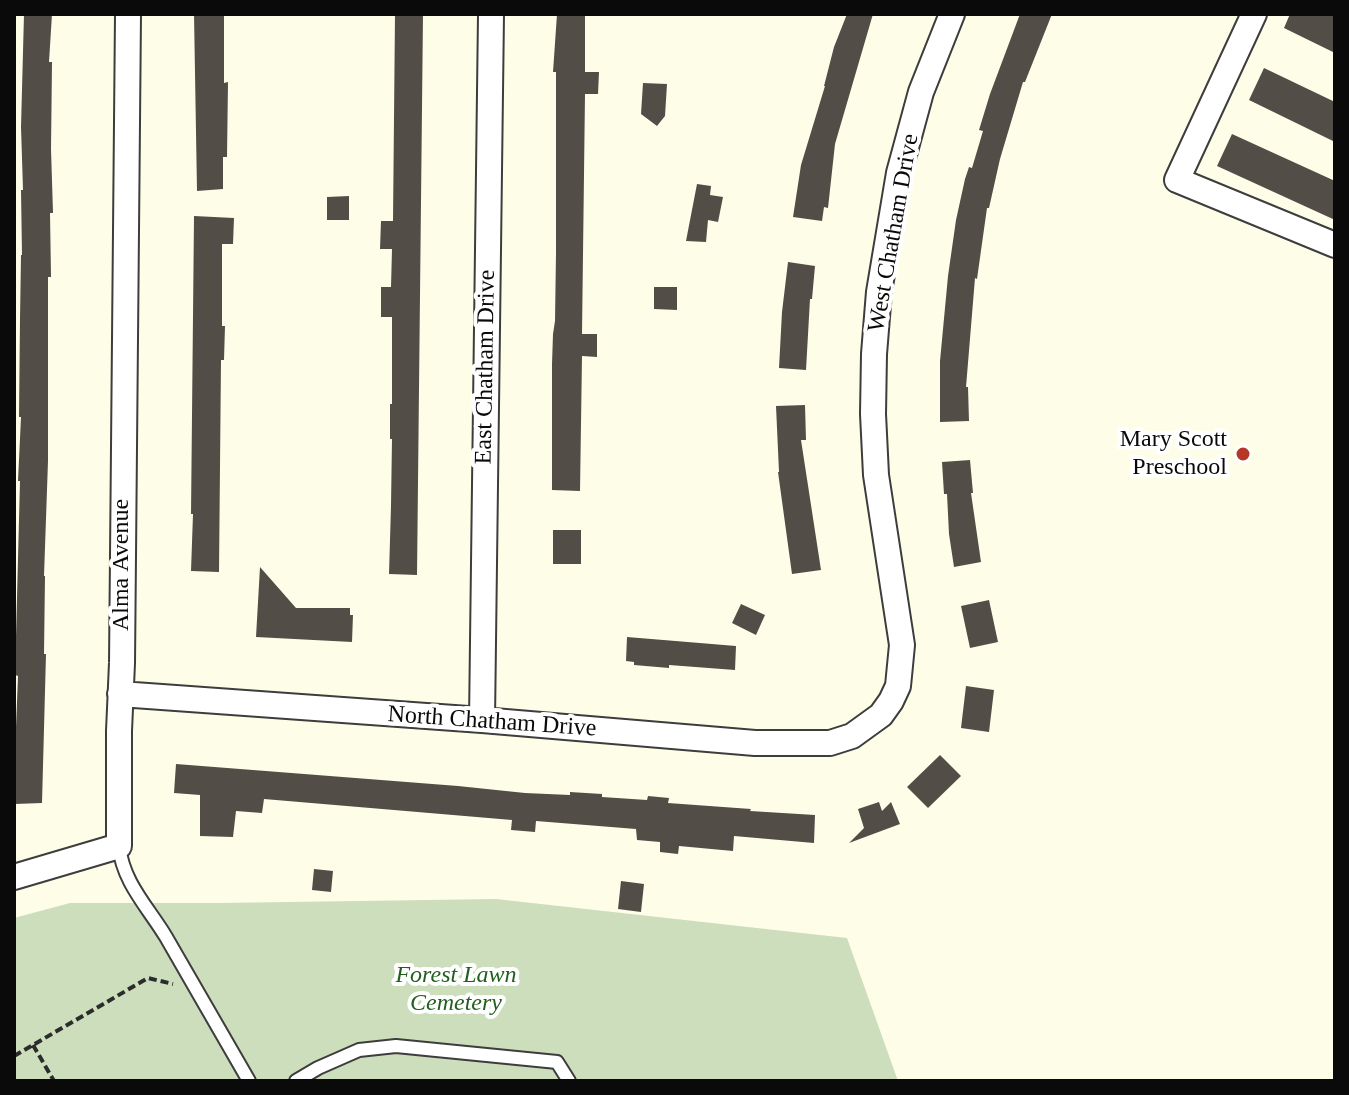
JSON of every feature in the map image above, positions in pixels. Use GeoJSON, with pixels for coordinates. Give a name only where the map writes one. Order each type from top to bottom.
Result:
{"type":"FeatureCollection","features":[{"type":"Feature","properties":{"kind":"street","name":"Alma Avenue"},"geometry":{"type":"LineString","coordinates":[[119,846],[128,14]]}},
{"type":"Feature","properties":{"kind":"street","name":"East Chatham Drive"},"geometry":{"type":"LineString","coordinates":[[482,720],[491,14]]}},
{"type":"Feature","properties":{"kind":"street","name":"West Chatham Drive"},"geometry":{"type":"LineString","coordinates":[[862,731],[881,715],[898,686],[902,645],[876,475],[873,414],[879,292],[899,173],[921,92],[952,14]]}},
{"type":"Feature","properties":{"kind":"street"},"geometry":{"type":"LineString","coordinates":[[1254,14],[1177,180],[1335,245]]}},
{"type":"Feature","properties":{"kind":"street","name":"North Chatham Drive"},"geometry":{"type":"LineString","coordinates":[[120,694],[769,743],[830,743],[862,731]]}},
{"type":"Feature","properties":{"kind":"street"},"geometry":{"type":"LineString","coordinates":[[14,877],[119,846]]}},
{"type":"Feature","properties":{"kind":"lane","name":"Alma Avenue"},"geometry":{"type":"LineString","coordinates":[[119,846],[126,876],[249,1081]]}},
{"type":"Feature","properties":{"kind":"lane"},"geometry":{"type":"LineString","coordinates":[[296,1081],[359,1050],[396,1046],[557,1062],[569,1081]]}},
{"type":"Feature","properties":{"kind":"path"},"geometry":{"type":"LineString","coordinates":[[14,1056],[148,978],[195,988]]}},
{"type":"Feature","properties":{"kind":"path"},"geometry":{"type":"LineString","coordinates":[[33,1045],[54,1081]]}},
{"type":"Feature","properties":{"kind":"green space","name":"Forest Lawn Cemetery"},"geometry":{"type":"Polygon","coordinates":[[[496,899],[847,938],[898,1081],[14,1081],[14,918],[70,903],[496,899]]]}},
{"type":"Feature","properties":{"kind":"building"},"geometry":{"type":"Polygon","coordinates":[[[24,14],[52,14],[49,62],[52,62],[53,213],[50,213],[51,277],[48,277],[42,803],[15,804],[21,417],[21,127],[24,14]]]}},
{"type":"Feature","properties":{"kind":"building"},"geometry":{"type":"Polygon","coordinates":[[[194,14],[224,14],[224,83],[228,82],[227,157],[223,157],[223,189],[197,191],[194,14]]]}},
{"type":"Feature","properties":{"kind":"building"},"geometry":{"type":"Polygon","coordinates":[[[395,14],[423,14],[417,575],[389,574],[392,317],[381,317],[381,287],[391,287],[392,249],[380,249],[381,221],[393,221],[395,14]]]}},
{"type":"Feature","properties":{"kind":"building"},"geometry":{"type":"Polygon","coordinates":[[[557,14],[585,14],[585,72],[599,72],[598,94],[585,94],[582,334],[597,334],[597,357],[582,356],[580,491],[552,490],[556,253],[556,72],[553,72],[557,14]]]}},
{"type":"Feature","properties":{"kind":"building"},"geometry":{"type":"Polygon","coordinates":[[[847,14],[873,14],[835,144],[828,208],[824,207],[822,221],[793,217],[801,165],[834,47],[847,14]]]}},
{"type":"Feature","properties":{"kind":"building"},"geometry":{"type":"Polygon","coordinates":[[[1020,14],[1052,14],[1023,82],[987,208],[975,278],[966,387],[969,421],[940,422],[940,361],[956,220],[965,179],[969,167],[972,168],[983,131],[979,130],[990,94],[1020,14]]]}},
{"type":"Feature","properties":{"kind":"building"},"geometry":{"type":"Polygon","coordinates":[[[1290,14],[1335,14],[1335,53],[1284,28],[1290,14]]]}},
{"type":"Feature","properties":{"kind":"building"},"geometry":{"type":"Polygon","coordinates":[[[1264,68],[1335,102],[1335,142],[1249,100],[1264,68]]]}},
{"type":"Feature","properties":{"kind":"building"},"geometry":{"type":"Polygon","coordinates":[[[643,83],[667,84],[665,116],[657,126],[641,114],[643,83]]]}},
{"type":"Feature","properties":{"kind":"building"},"geometry":{"type":"Polygon","coordinates":[[[1232,134],[1335,181],[1335,220],[1217,166],[1232,134]]]}},
{"type":"Feature","properties":{"kind":"building"},"geometry":{"type":"Polygon","coordinates":[[[697,184],[711,186],[710,195],[723,197],[718,222],[708,220],[706,242],[686,241],[697,184]]]}},
{"type":"Feature","properties":{"kind":"building"},"geometry":{"type":"Polygon","coordinates":[[[349,196],[349,220],[327,220],[327,197],[349,196]]]}},
{"type":"Feature","properties":{"kind":"building"},"geometry":{"type":"Polygon","coordinates":[[[194,216],[234,218],[233,244],[222,244],[222,326],[225,326],[224,360],[221,360],[219,572],[191,571],[194,216]]]}},
{"type":"Feature","properties":{"kind":"building"},"geometry":{"type":"Polygon","coordinates":[[[788,262],[815,266],[806,370],[779,368],[788,262]]]}},
{"type":"Feature","properties":{"kind":"building"},"geometry":{"type":"Polygon","coordinates":[[[654,287],[677,287],[677,310],[654,309],[654,287]]]}},
{"type":"Feature","properties":{"kind":"building"},"geometry":{"type":"Polygon","coordinates":[[[805,405],[806,440],[801,440],[821,570],[792,574],[778,472],[776,406],[805,405]]]}},
{"type":"Feature","properties":{"kind":"building"},"geometry":{"type":"Polygon","coordinates":[[[970,460],[971,493],[981,562],[954,567],[942,462],[970,460]]]}},
{"type":"Feature","properties":{"kind":"building"},"geometry":{"type":"Polygon","coordinates":[[[553,530],[581,530],[581,564],[553,564],[553,530]]]}},
{"type":"Feature","properties":{"kind":"building"},"geometry":{"type":"Polygon","coordinates":[[[260,567],[296,608],[350,608],[350,615],[353,615],[352,642],[256,637],[260,567]]]}},
{"type":"Feature","properties":{"kind":"building"},"geometry":{"type":"Polygon","coordinates":[[[989,600],[998,642],[970,648],[961,606],[989,600]]]}},
{"type":"Feature","properties":{"kind":"building"},"geometry":{"type":"Polygon","coordinates":[[[741,604],[765,615],[756,635],[732,623],[741,604]]]}},
{"type":"Feature","properties":{"kind":"building"},"geometry":{"type":"Polygon","coordinates":[[[627,637],[736,646],[735,670],[634,665],[634,662],[626,661],[627,637]]]}},
{"type":"Feature","properties":{"kind":"building"},"geometry":{"type":"Polygon","coordinates":[[[966,686],[994,690],[989,732],[961,728],[966,686]]]}},
{"type":"Feature","properties":{"kind":"building"},"geometry":{"type":"Polygon","coordinates":[[[940,755],[961,776],[928,808],[907,787],[940,755]]]}},
{"type":"Feature","properties":{"kind":"building"},"geometry":{"type":"Polygon","coordinates":[[[176,764],[525,793],[570,795],[570,792],[647,800],[648,796],[669,798],[668,803],[815,815],[814,843],[734,836],[733,851],[679,846],[678,854],[660,852],[660,842],[637,840],[636,829],[536,821],[535,832],[511,830],[512,820],[264,799],[262,813],[236,811],[233,837],[200,836],[200,795],[174,793],[176,764]]]}},
{"type":"Feature","properties":{"kind":"building"},"geometry":{"type":"Polygon","coordinates":[[[879,802],[882,811],[891,802],[900,824],[849,843],[864,828],[858,809],[879,802]]]}},
{"type":"Feature","properties":{"kind":"building"},"geometry":{"type":"Polygon","coordinates":[[[314,869],[333,871],[331,892],[312,890],[314,869]]]}},
{"type":"Feature","properties":{"kind":"building"},"geometry":{"type":"Polygon","coordinates":[[[621,881],[644,884],[641,912],[618,909],[621,881]]]}},
{"type":"Feature","properties":{"kind":"place","name":"Mary Scott Preschool"},"geometry":{"type":"Point","coordinates":[1243,454]}}]}
